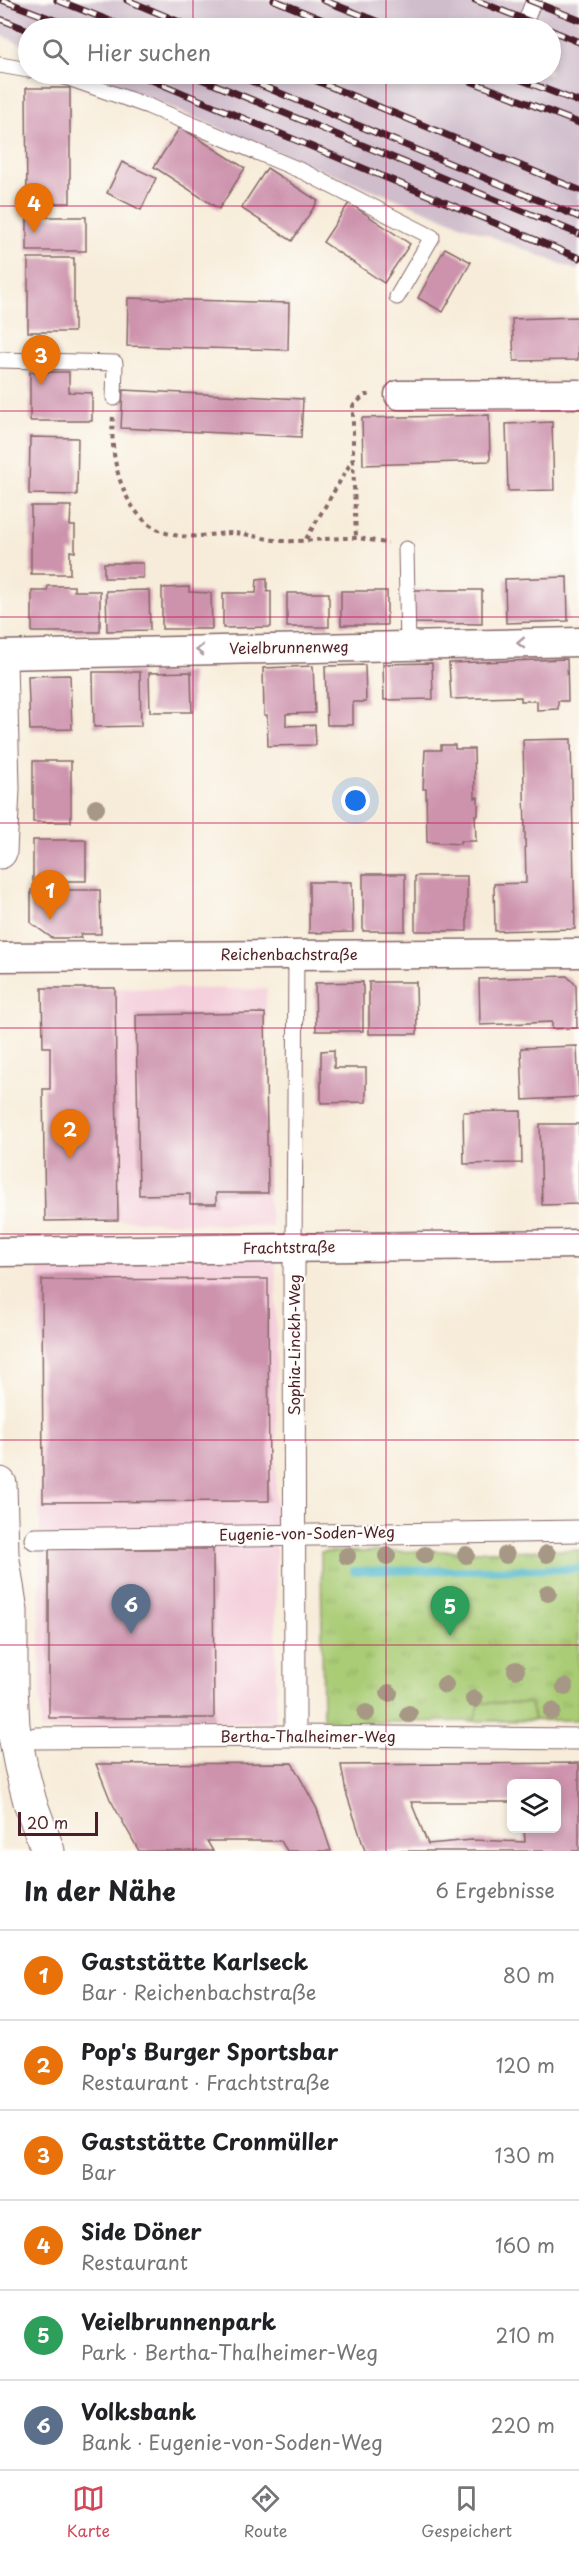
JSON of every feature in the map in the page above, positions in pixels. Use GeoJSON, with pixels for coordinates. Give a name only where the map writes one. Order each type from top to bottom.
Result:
{"type":"FeatureCollection","features":[{"type":"Feature","properties":{"kind":"street"},"geometry":{"type":"LineString","coordinates":[[399,395],[579,394]]}},
{"type":"Feature","properties":{"kind":"street","name":"Veielbrunnenweg"},"geometry":{"type":"LineString","coordinates":[[0,655],[579,642]]}},
{"type":"Feature","properties":{"kind":"street"},"geometry":{"type":"LineString","coordinates":[[0,660],[3,766],[0,852]]}},
{"type":"Feature","properties":{"kind":"street","name":"Reichenbachstraße"},"geometry":{"type":"LineString","coordinates":[[0,957],[579,953]]}},
{"type":"Feature","properties":{"kind":"street","name":"Frachtstraße"},"geometry":{"type":"LineString","coordinates":[[0,1252],[579,1244]]}},
{"type":"Feature","properties":{"kind":"street","name":"Sophia-Linckh-Weg"},"geometry":{"type":"LineString","coordinates":[[294,1248],[295,1736]]}},
{"type":"Feature","properties":{"kind":"street"},"geometry":{"type":"LineString","coordinates":[[0,1484],[1,1561],[11,1611],[10,1687],[25,1732],[28,1793],[48,1851]]}},
{"type":"Feature","properties":{"kind":"street","name":"Eugenie-von-Soden-Weg"},"geometry":{"type":"LineString","coordinates":[[34,1539],[579,1532]]}},
{"type":"Feature","properties":{"kind":"street"},"geometry":{"type":"LineString","coordinates":[[0,1758],[9,1744],[25,1732]]}},
{"type":"Feature","properties":{"kind":"street","name":"Bertha-Thalheimer-Weg"},"geometry":{"type":"LineString","coordinates":[[25,1732],[579,1739]]}},
{"type":"Feature","properties":{"kind":"lane"},"geometry":{"type":"LineString","coordinates":[[527,18],[534,0]]}},
{"type":"Feature","properties":{"kind":"lane"},"geometry":{"type":"LineString","coordinates":[[0,66],[18,68]]}},
{"type":"Feature","properties":{"kind":"lane"},"geometry":{"type":"LineString","coordinates":[[86,84],[148,105],[283,163],[432,237],[397,297]]}},
{"type":"Feature","properties":{"kind":"lane"},"geometry":{"type":"LineString","coordinates":[[0,360],[115,363],[114,398]]}},
{"type":"Feature","properties":{"kind":"lane"},"geometry":{"type":"LineString","coordinates":[[406,549],[408,645]]}},
{"type":"Feature","properties":{"kind":"lane","name":"Sophia-Linckh-Weg"},"geometry":{"type":"LineString","coordinates":[[294,1248],[297,955]]}},
{"type":"Feature","properties":{"kind":"path"},"geometry":{"type":"LineString","coordinates":[[356,538],[353,406],[365,395],[399,395]]}},
{"type":"Feature","properties":{"kind":"path"},"geometry":{"type":"LineString","coordinates":[[114,398],[111,434],[114,464],[129,502],[147,524],[169,534],[195,537],[234,533],[283,541],[356,538],[396,544],[406,549]]}},
{"type":"Feature","properties":{"kind":"path"},"geometry":{"type":"LineString","coordinates":[[306,540],[353,459]]}},
{"type":"Feature","properties":{"kind":"shaded area"},"geometry":{"type":"Polygon","coordinates":[[[0,0],[579,0],[579,271],[272,150],[114,84],[561,84],[561,18],[18,18],[18,43],[0,35],[0,0]]]}},
{"type":"Feature","properties":{"kind":"shaded area"},"geometry":{"type":"Polygon","coordinates":[[[42,988],[267,989],[265,1013],[268,1193],[272,1227],[118,1220],[45,1221],[42,988]]]}},
{"type":"Feature","properties":{"kind":"shaded area"},"geometry":{"type":"Polygon","coordinates":[[[276,1256],[276,1722],[41,1730],[38,1261],[276,1256]]]}},
{"type":"Feature","properties":{"kind":"green space"},"geometry":{"type":"Polygon","coordinates":[[[579,1550],[579,1720],[323,1723],[321,1552],[579,1550]]]}},
{"type":"Feature","properties":{"kind":"green space"},"geometry":{"type":"Polygon","coordinates":[[[480,1703],[530,1703],[534,1720],[474,1721],[480,1703]]]}},
{"type":"Feature","properties":{"kind":"building"},"geometry":{"type":"Polygon","coordinates":[[[26,88],[70,88],[70,203],[27,203],[26,88]]]}},
{"type":"Feature","properties":{"kind":"building"},"geometry":{"type":"Polygon","coordinates":[[[180,127],[245,168],[219,209],[154,167],[180,127]]]}},
{"type":"Feature","properties":{"kind":"building"},"geometry":{"type":"Polygon","coordinates":[[[122,162],[156,178],[141,210],[107,193],[122,162]]]}},
{"type":"Feature","properties":{"kind":"building"},"geometry":{"type":"Polygon","coordinates":[[[267,168],[318,201],[292,241],[241,208],[267,168]]]}},
{"type":"Feature","properties":{"kind":"building"},"geometry":{"type":"Polygon","coordinates":[[[349,203],[410,244],[384,283],[323,242],[349,203]]]}},
{"type":"Feature","properties":{"kind":"building"},"geometry":{"type":"Polygon","coordinates":[[[27,217],[86,217],[86,251],[27,251],[27,217]]]}},
{"type":"Feature","properties":{"kind":"building"},"geometry":{"type":"Polygon","coordinates":[[[445,248],[471,262],[443,312],[418,298],[445,248]]]}},
{"type":"Feature","properties":{"kind":"building"},"geometry":{"type":"Polygon","coordinates":[[[28,258],[74,258],[74,332],[28,332],[28,258]]]}},
{"type":"Feature","properties":{"kind":"building"},"geometry":{"type":"Polygon","coordinates":[[[128,298],[289,303],[288,350],[127,346],[128,298]]]}},
{"type":"Feature","properties":{"kind":"building"},"geometry":{"type":"Polygon","coordinates":[[[577,317],[578,360],[514,361],[512,319],[577,317]]]}},
{"type":"Feature","properties":{"kind":"building"},"geometry":{"type":"Polygon","coordinates":[[[30,372],[69,372],[69,392],[92,393],[92,421],[30,421],[30,372]]]}},
{"type":"Feature","properties":{"kind":"building"},"geometry":{"type":"Polygon","coordinates":[[[123,390],[303,399],[301,437],[121,428],[123,390]]]}},
{"type":"Feature","properties":{"kind":"building"},"geometry":{"type":"Polygon","coordinates":[[[489,415],[490,461],[363,465],[362,418],[489,415]]]}},
{"type":"Feature","properties":{"kind":"building"},"geometry":{"type":"Polygon","coordinates":[[[552,422],[554,490],[508,491],[506,424],[552,422]]]}},
{"type":"Feature","properties":{"kind":"building"},"geometry":{"type":"Polygon","coordinates":[[[30,437],[78,438],[77,495],[29,494],[30,437]]]}},
{"type":"Feature","properties":{"kind":"building"},"geometry":{"type":"Polygon","coordinates":[[[31,506],[71,506],[70,526],[75,526],[75,552],[70,551],[70,574],[31,574],[31,506]]]}},
{"type":"Feature","properties":{"kind":"building"},"geometry":{"type":"Polygon","coordinates":[[[104,563],[143,563],[143,578],[104,578],[104,563]]]}},
{"type":"Feature","properties":{"kind":"building"},"geometry":{"type":"Polygon","coordinates":[[[567,577],[568,621],[506,623],[505,579],[567,577]]]}},
{"type":"Feature","properties":{"kind":"building"},"geometry":{"type":"Polygon","coordinates":[[[267,578],[267,592],[271,591],[271,627],[223,628],[223,593],[256,593],[257,579],[267,578]]]}},
{"type":"Feature","properties":{"kind":"building"},"geometry":{"type":"Polygon","coordinates":[[[48,586],[74,586],[74,591],[100,591],[100,632],[32,632],[32,591],[47,591],[48,586]]]}},
{"type":"Feature","properties":{"kind":"building"},"geometry":{"type":"Polygon","coordinates":[[[189,587],[189,592],[211,593],[212,629],[162,629],[162,588],[189,587]]]}},
{"type":"Feature","properties":{"kind":"building"},"geometry":{"type":"Polygon","coordinates":[[[149,590],[150,630],[107,631],[106,591],[149,590]]]}},
{"type":"Feature","properties":{"kind":"building"},"geometry":{"type":"Polygon","coordinates":[[[413,590],[482,590],[482,624],[413,623],[413,590]]]}},
{"type":"Feature","properties":{"kind":"building"},"geometry":{"type":"Polygon","coordinates":[[[341,591],[387,591],[387,625],[341,625],[341,591]]]}},
{"type":"Feature","properties":{"kind":"building"},"geometry":{"type":"Polygon","coordinates":[[[287,593],[329,593],[329,627],[287,627],[287,593]]]}},
{"type":"Feature","properties":{"kind":"building"},"geometry":{"type":"Polygon","coordinates":[[[567,659],[568,701],[558,701],[558,709],[537,710],[537,701],[521,701],[521,697],[451,699],[449,663],[567,659]]]}},
{"type":"Feature","properties":{"kind":"building"},"geometry":{"type":"Polygon","coordinates":[[[432,663],[433,699],[384,700],[383,664],[432,663]]]}},
{"type":"Feature","properties":{"kind":"building"},"geometry":{"type":"Polygon","coordinates":[[[365,665],[366,702],[353,702],[353,725],[327,725],[325,666],[365,665]]]}},
{"type":"Feature","properties":{"kind":"building"},"geometry":{"type":"Polygon","coordinates":[[[313,666],[315,713],[286,714],[286,726],[315,725],[316,745],[268,746],[267,715],[264,715],[263,668],[313,666]]]}},
{"type":"Feature","properties":{"kind":"building"},"geometry":{"type":"Polygon","coordinates":[[[93,672],[140,672],[141,726],[94,727],[93,672]]]}},
{"type":"Feature","properties":{"kind":"building"},"geometry":{"type":"Polygon","coordinates":[[[191,672],[192,712],[150,712],[149,673],[191,672]]]}},
{"type":"Feature","properties":{"kind":"building"},"geometry":{"type":"Polygon","coordinates":[[[70,675],[72,729],[30,730],[28,676],[70,675]]]}},
{"type":"Feature","properties":{"kind":"building"},"geometry":{"type":"Polygon","coordinates":[[[571,739],[575,929],[495,931],[494,884],[526,883],[523,740],[571,739]]]}},
{"type":"Feature","properties":{"kind":"building"},"geometry":{"type":"Polygon","coordinates":[[[441,745],[455,745],[455,749],[474,749],[475,798],[478,797],[478,815],[475,815],[476,841],[460,841],[460,844],[427,842],[426,789],[423,789],[425,750],[441,750],[441,745]]]}},
{"type":"Feature","properties":{"kind":"building"},"geometry":{"type":"Polygon","coordinates":[[[33,761],[71,761],[71,822],[33,822],[33,761]]]}},
{"type":"Feature","properties":{"kind":"building"},"geometry":{"type":"Polygon","coordinates":[[[33,840],[86,840],[86,881],[33,881],[33,840]]]}},
{"type":"Feature","properties":{"kind":"building"},"geometry":{"type":"Polygon","coordinates":[[[363,874],[405,874],[405,931],[363,931],[363,874]]]}},
{"type":"Feature","properties":{"kind":"building"},"geometry":{"type":"Polygon","coordinates":[[[415,876],[467,876],[467,931],[415,931],[415,876]]]}},
{"type":"Feature","properties":{"kind":"building"},"geometry":{"type":"Polygon","coordinates":[[[309,882],[352,882],[353,932],[309,933],[309,882]]]}},
{"type":"Feature","properties":{"kind":"building"},"geometry":{"type":"Polygon","coordinates":[[[31,890],[100,890],[101,934],[80,934],[81,938],[52,938],[31,923],[31,890]]]}},
{"type":"Feature","properties":{"kind":"building"},"geometry":{"type":"Polygon","coordinates":[[[567,976],[576,985],[577,1028],[552,1029],[552,1022],[480,1025],[479,979],[567,976]]]}},
{"type":"Feature","properties":{"kind":"building"},"geometry":{"type":"Polygon","coordinates":[[[363,982],[363,1031],[316,1031],[315,983],[363,982]]]}},
{"type":"Feature","properties":{"kind":"building"},"geometry":{"type":"Polygon","coordinates":[[[369,982],[416,982],[417,1034],[369,1034],[369,982]]]}},
{"type":"Feature","properties":{"kind":"building"},"geometry":{"type":"Polygon","coordinates":[[[42,988],[115,988],[118,1220],[45,1221],[43,1089],[50,1089],[50,1047],[43,1047],[42,988]]]}},
{"type":"Feature","properties":{"kind":"building"},"geometry":{"type":"Polygon","coordinates":[[[265,1013],[268,1193],[216,1193],[216,1204],[190,1204],[190,1194],[139,1195],[136,1015],[265,1013]]]}},
{"type":"Feature","properties":{"kind":"building"},"geometry":{"type":"Polygon","coordinates":[[[577,1046],[579,1097],[523,1100],[521,1048],[577,1046]]]}},
{"type":"Feature","properties":{"kind":"building"},"geometry":{"type":"Polygon","coordinates":[[[334,1050],[334,1068],[366,1068],[366,1102],[321,1103],[321,1051],[334,1050]]]}},
{"type":"Feature","properties":{"kind":"building"},"geometry":{"type":"Polygon","coordinates":[[[521,1111],[522,1163],[464,1164],[463,1112],[521,1111]]]}},
{"type":"Feature","properties":{"kind":"building"},"geometry":{"type":"Polygon","coordinates":[[[540,1124],[579,1124],[579,1204],[542,1205],[540,1124]]]}},
{"type":"Feature","properties":{"kind":"building"},"geometry":{"type":"Polygon","coordinates":[[[268,1279],[269,1501],[43,1502],[42,1280],[268,1279]]]}},
{"type":"Feature","properties":{"kind":"building"},"geometry":{"type":"Polygon","coordinates":[[[49,1549],[213,1549],[214,1718],[49,1718],[49,1549]]]}},
{"type":"Feature","properties":{"kind":"building"},"geometry":{"type":"Polygon","coordinates":[[[292,1763],[317,1809],[331,1851],[287,1851],[281,1841],[207,1841],[213,1851],[139,1851],[110,1799],[96,1764],[292,1763]]]}},
{"type":"Feature","properties":{"kind":"building"},"geometry":{"type":"Polygon","coordinates":[[[579,1763],[579,1851],[365,1851],[346,1792],[341,1765],[579,1763]],[[507,1779],[507,1802],[411,1802],[428,1844],[472,1840],[525,1842],[524,1833],[561,1833],[561,1779],[507,1779]]]}},
{"type":"Feature","properties":{"kind":"waterway"},"geometry":{"type":"LineString","coordinates":[[354,1571],[579,1569]]}},
{"type":"Feature","properties":{"kind":"railway"},"geometry":{"type":"LineString","coordinates":[[2,0],[49,18]]}},
{"type":"Feature","properties":{"kind":"railway"},"geometry":{"type":"LineString","coordinates":[[57,0],[103,18]]}},
{"type":"Feature","properties":{"kind":"railway"},"geometry":{"type":"LineString","coordinates":[[127,0],[170,18]]}},
{"type":"Feature","properties":{"kind":"railway"},"geometry":{"type":"LineString","coordinates":[[274,0],[318,18]]}},
{"type":"Feature","properties":{"kind":"railway"},"geometry":{"type":"LineString","coordinates":[[323,0],[369,18]]}},
{"type":"Feature","properties":{"kind":"railway"},"geometry":{"type":"LineString","coordinates":[[475,0],[521,18]]}},
{"type":"Feature","properties":{"kind":"railway"},"geometry":{"type":"LineString","coordinates":[[529,0],[579,20]]}},
{"type":"Feature","properties":{"kind":"railway"},"geometry":{"type":"LineString","coordinates":[[0,19],[18,26]]}},
{"type":"Feature","properties":{"kind":"railway"},"geometry":{"type":"LineString","coordinates":[[561,35],[579,42]]}},
{"type":"Feature","properties":{"kind":"railway"},"geometry":{"type":"LineString","coordinates":[[161,84],[579,258]]}},
{"type":"Feature","properties":{"kind":"railway"},"geometry":{"type":"LineString","coordinates":[[213,84],[579,234]]}},
{"type":"Feature","properties":{"kind":"railway"},"geometry":{"type":"LineString","coordinates":[[258,84],[579,217]]}},
{"type":"Feature","properties":{"kind":"railway"},"geometry":{"type":"LineString","coordinates":[[324,84],[579,190]]}},
{"type":"Feature","properties":{"kind":"railway"},"geometry":{"type":"LineString","coordinates":[[478,84],[579,123]]}},
{"type":"Feature","properties":{"kind":"railway"},"geometry":{"type":"LineString","coordinates":[[532,84],[579,102]]}},
{"type":"Feature","properties":{"kind":"place","name":"Side Döner"},"geometry":{"type":"Point","coordinates":[34,233]}},
{"type":"Feature","properties":{"kind":"place","name":"Gaststätte Cronmüller"},"geometry":{"type":"Point","coordinates":[41,385]}},
{"type":"Feature","properties":{"kind":"place","name":"Gaststätte Karlseck"},"geometry":{"type":"Point","coordinates":[50,920]}},
{"type":"Feature","properties":{"kind":"place","name":"Pop's Burger Sportsbar"},"geometry":{"type":"Point","coordinates":[70,1159]}},
{"type":"Feature","properties":{"kind":"place","name":"Volksbank"},"geometry":{"type":"Point","coordinates":[131,1634]}},
{"type":"Feature","properties":{"kind":"place","name":"Veielbrunnenpark"},"geometry":{"type":"Point","coordinates":[450,1636]}}]}
